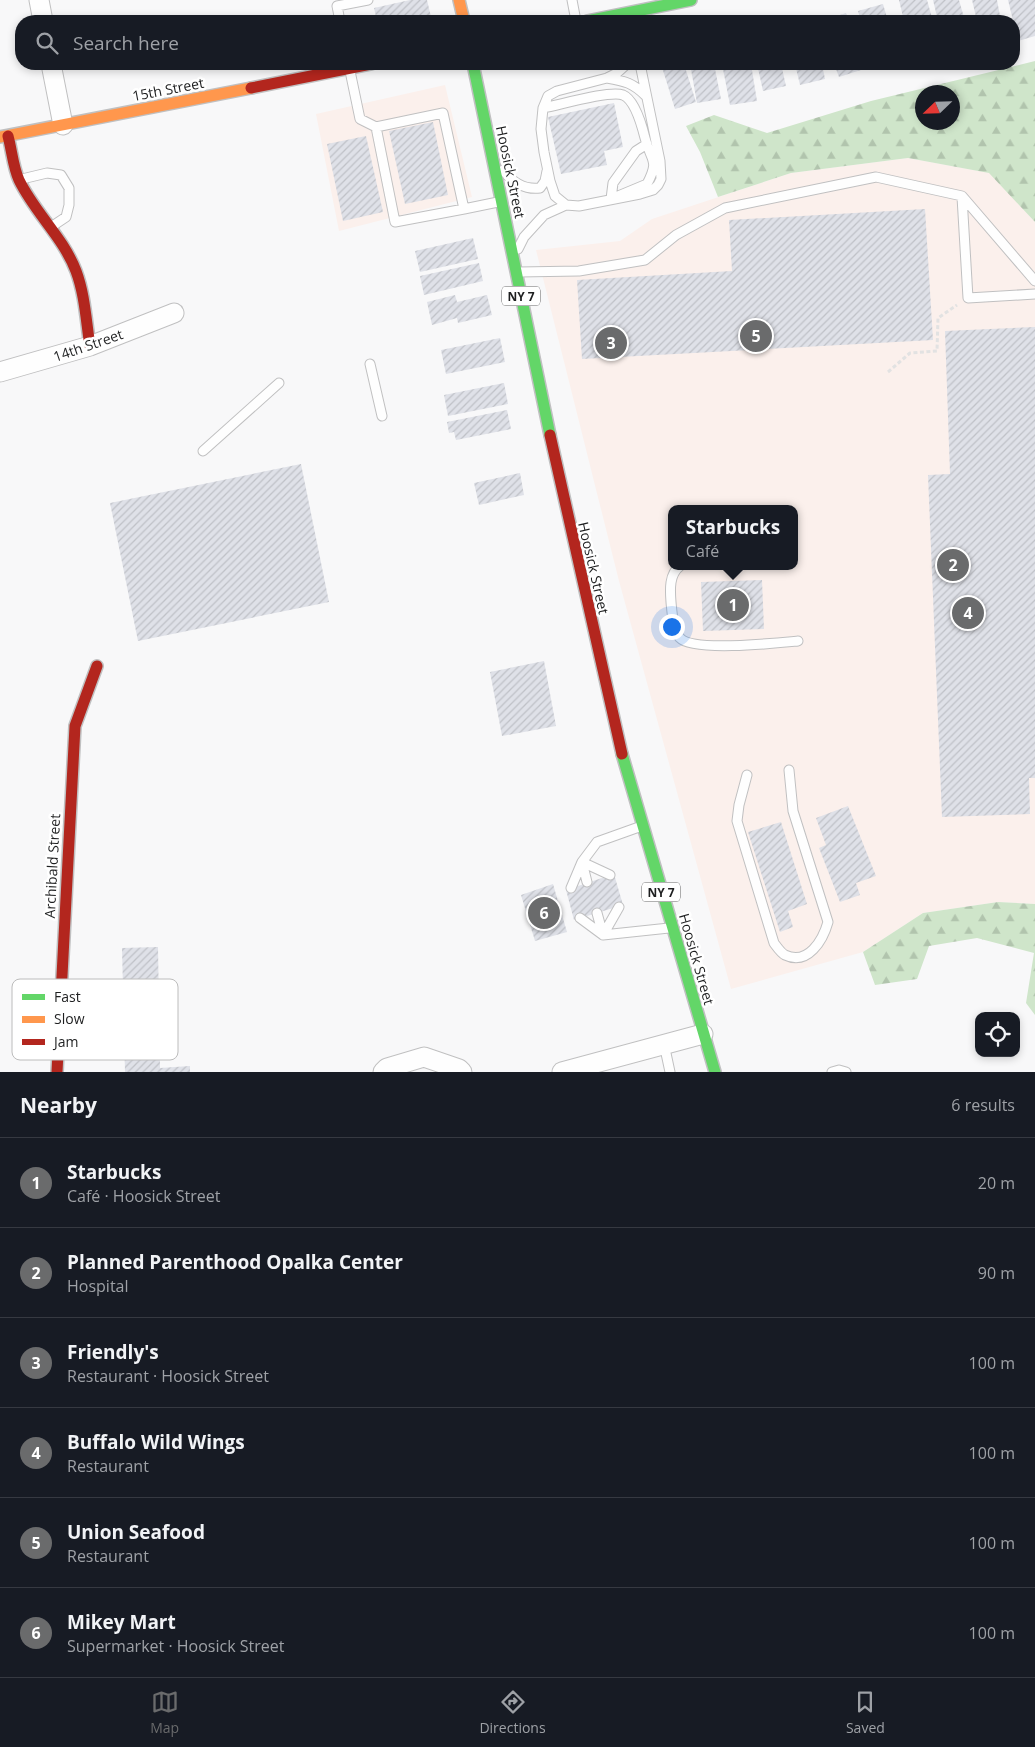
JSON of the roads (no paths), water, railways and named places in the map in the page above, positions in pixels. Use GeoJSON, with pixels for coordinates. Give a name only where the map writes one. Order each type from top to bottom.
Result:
{"type":"FeatureCollection","features":[{"type":"Feature","properties":{"kind":"main road"},"geometry":{"type":"LineString","coordinates":[[459,0],[463,15]]}},
{"type":"Feature","properties":{"kind":"main road"},"geometry":{"type":"LineString","coordinates":[[637,15],[691,0]]}},
{"type":"Feature","properties":{"kind":"main road","name":"15th Street"},"geometry":{"type":"LineString","coordinates":[[4,136],[330,70]]}},
{"type":"Feature","properties":{"kind":"main road","name":"Hoosick Street"},"geometry":{"type":"LineString","coordinates":[[474,70],[586,603],[621,750],[715,1072]]}},
{"type":"Feature","properties":{"kind":"main road"},"geometry":{"type":"LineString","coordinates":[[4,136],[19,179],[49,228],[62,243],[76,271],[82,293],[90,346]]}},
{"type":"Feature","properties":{"kind":"main road","name":"Archibald Street"},"geometry":{"type":"LineString","coordinates":[[62,979],[75,726],[98,666]]}},
{"type":"Feature","properties":{"kind":"street"},"geometry":{"type":"LineString","coordinates":[[39,0],[42,15]]}},
{"type":"Feature","properties":{"kind":"street"},"geometry":{"type":"LineString","coordinates":[[52,70],[63,125]]}},
{"type":"Feature","properties":{"kind":"street","name":"14th Street"},"geometry":{"type":"LineString","coordinates":[[0,372],[90,346],[174,313]]}},
{"type":"Feature","properties":{"kind":"street"},"geometry":{"type":"LineString","coordinates":[[562,1072],[703,1034]]}},
{"type":"Feature","properties":{"kind":"street"},"geometry":{"type":"LineString","coordinates":[[383,1072],[387,1068],[424,1057],[459,1069],[462,1072]]}},
{"type":"Feature","properties":{"kind":"lane"},"geometry":{"type":"LineString","coordinates":[[339,15],[337,6],[368,0]]}},
{"type":"Feature","properties":{"kind":"lane"},"geometry":{"type":"LineString","coordinates":[[572,0],[575,15]]}},
{"type":"Feature","properties":{"kind":"lane"},"geometry":{"type":"LineString","coordinates":[[350,70],[360,119],[376,127],[443,113],[464,209]]}},
{"type":"Feature","properties":{"kind":"lane"},"geometry":{"type":"LineString","coordinates":[[566,205],[555,196],[547,169],[541,129],[543,108],[548,96],[557,90],[606,78],[620,70]]}},
{"type":"Feature","properties":{"kind":"lane"},"geometry":{"type":"LineString","coordinates":[[513,258],[524,237],[544,215],[566,205],[579,206],[653,190],[660,179],[660,161],[641,70]]}},
{"type":"Feature","properties":{"kind":"lane"},"geometry":{"type":"LineString","coordinates":[[606,78],[635,85],[646,96]]}},
{"type":"Feature","properties":{"kind":"lane"},"geometry":{"type":"LineString","coordinates":[[543,108],[612,93],[624,95],[633,105],[642,124],[647,144],[655,162],[655,169],[647,184],[611,199]]}},
{"type":"Feature","properties":{"kind":"lane"},"geometry":{"type":"LineString","coordinates":[[376,127],[395,222],[501,202]]}},
{"type":"Feature","properties":{"kind":"lane"},"geometry":{"type":"LineString","coordinates":[[611,199],[613,183],[636,151],[647,144]]}},
{"type":"Feature","properties":{"kind":"lane"},"geometry":{"type":"LineString","coordinates":[[492,153],[506,174],[518,184],[530,189],[540,188],[545,182],[547,169]]}},
{"type":"Feature","properties":{"kind":"lane"},"geometry":{"type":"LineString","coordinates":[[19,179],[48,173],[60,175],[70,188],[66,216],[49,228]]}},
{"type":"Feature","properties":{"kind":"lane"},"geometry":{"type":"LineString","coordinates":[[516,272],[578,271],[645,260],[676,235],[725,208],[876,177],[962,196],[1035,280]]}},
{"type":"Feature","properties":{"kind":"lane"},"geometry":{"type":"LineString","coordinates":[[962,196],[968,298],[1035,294]]}},
{"type":"Feature","properties":{"kind":"lane"},"geometry":{"type":"LineString","coordinates":[[370,364],[382,416]]}},
{"type":"Feature","properties":{"kind":"lane"},"geometry":{"type":"LineString","coordinates":[[203,451],[279,383]]}},
{"type":"Feature","properties":{"kind":"lane"},"geometry":{"type":"LineString","coordinates":[[675,570],[670,587],[672,619],[680,638],[689,644],[706,646],[798,641]]}},
{"type":"Feature","properties":{"kind":"lane"},"geometry":{"type":"LineString","coordinates":[[747,775],[738,805],[737,821],[774,944],[785,955],[800,958],[815,949],[824,936],[828,922],[793,811],[789,770]]}},
{"type":"Feature","properties":{"kind":"lane"},"geometry":{"type":"LineString","coordinates":[[571,888],[582,862],[598,842],[642,826]]}},
{"type":"Feature","properties":{"kind":"lane"},"geometry":{"type":"LineString","coordinates":[[582,862],[610,875]]}},
{"type":"Feature","properties":{"kind":"lane"},"geometry":{"type":"LineString","coordinates":[[582,862],[587,882]]}},
{"type":"Feature","properties":{"kind":"lane"},"geometry":{"type":"LineString","coordinates":[[603,935],[619,906]]}},
{"type":"Feature","properties":{"kind":"lane"},"geometry":{"type":"LineString","coordinates":[[597,913],[603,935]]}},
{"type":"Feature","properties":{"kind":"lane"},"geometry":{"type":"LineString","coordinates":[[580,918],[603,935],[672,928]]}},
{"type":"Feature","properties":{"kind":"lane"},"geometry":{"type":"LineString","coordinates":[[664,1044],[670,1072]]}},
{"type":"Feature","properties":{"kind":"lane"},"geometry":{"type":"LineString","coordinates":[[832,1072],[839,1070],[846,1072]]}},
{"type":"Feature","properties":{"kind":"place","name":"Union Seafood"},"geometry":{"type":"Point","coordinates":[756,336]}},
{"type":"Feature","properties":{"kind":"place","name":"Friendly's"},"geometry":{"type":"Point","coordinates":[611,343]}},
{"type":"Feature","properties":{"kind":"place","name":"Planned Parenthood Opalka Center"},"geometry":{"type":"Point","coordinates":[953,565]}},
{"type":"Feature","properties":{"kind":"place","name":"Starbucks"},"geometry":{"type":"Point","coordinates":[733,605]}},
{"type":"Feature","properties":{"kind":"place","name":"Buffalo Wild Wings"},"geometry":{"type":"Point","coordinates":[968,613]}},
{"type":"Feature","properties":{"kind":"place","name":"Mikey Mart"},"geometry":{"type":"Point","coordinates":[544,913]}}]}
